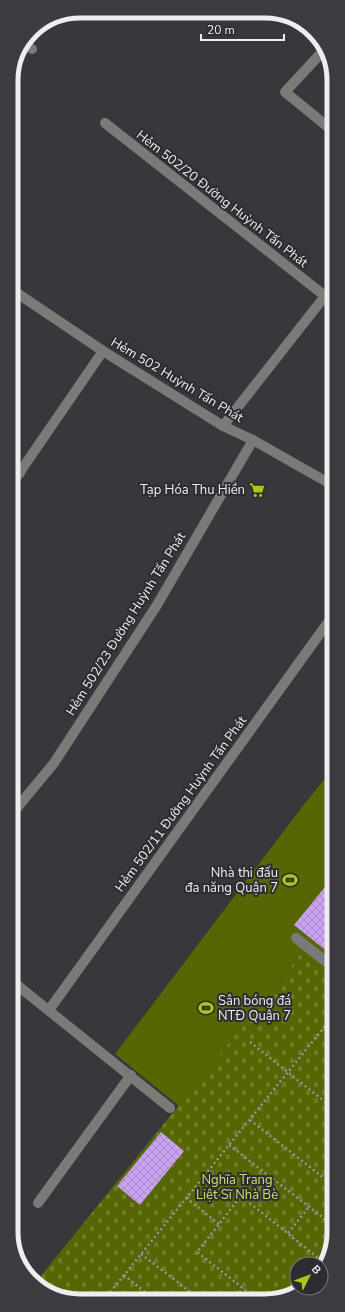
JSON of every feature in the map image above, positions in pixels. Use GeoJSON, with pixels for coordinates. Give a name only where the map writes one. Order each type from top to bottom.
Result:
{"type":"FeatureCollection","features":[{"type":"Feature","properties":{"kind":"street"},"geometry":{"type":"LineString","coordinates":[[321,53],[285,92],[327,127]]}},
{"type":"Feature","properties":{"kind":"street","name":"Hẻm 502/20 Đường Huỳnh Tấn Phát"},"geometry":{"type":"LineString","coordinates":[[105,123],[325,296],[223,426]]}},
{"type":"Feature","properties":{"kind":"street","name":"Hẻm 502 Huỳnh Tấn Phát"},"geometry":{"type":"LineString","coordinates":[[18,294],[103,351],[223,426],[253,440],[327,482]]}},
{"type":"Feature","properties":{"kind":"street"},"geometry":{"type":"LineString","coordinates":[[18,466],[103,351]]}},
{"type":"Feature","properties":{"kind":"street","name":"Hẻm 502/23 Đường Huỳnh Tấn Phát"},"geometry":{"type":"LineString","coordinates":[[18,807],[54,764],[152,612],[253,440]]}},
{"type":"Feature","properties":{"kind":"street","name":"Hẻm 502/11 Đường Huỳnh Tấn Phát"},"geometry":{"type":"LineString","coordinates":[[49,1010],[327,624]]}},
{"type":"Feature","properties":{"kind":"street"},"geometry":{"type":"LineString","coordinates":[[296,938],[327,962]]}},
{"type":"Feature","properties":{"kind":"street"},"geometry":{"type":"LineString","coordinates":[[18,987],[131,1075],[170,1108]]}},
{"type":"Feature","properties":{"kind":"street"},"geometry":{"type":"LineString","coordinates":[[38,1203],[131,1075]]}},
{"type":"Feature","properties":{"kind":"path"},"geometry":{"type":"LineString","coordinates":[[109,1294],[327,1025]]}},
{"type":"Feature","properties":{"kind":"path"},"geometry":{"type":"LineString","coordinates":[[250,1042],[327,1103]]}},
{"type":"Feature","properties":{"kind":"path"},"geometry":{"type":"LineString","coordinates":[[250,1120],[327,1180]]}},
{"type":"Feature","properties":{"kind":"path"},"geometry":{"type":"LineString","coordinates":[[229,1145],[327,1221]]}},
{"type":"Feature","properties":{"kind":"path"},"geometry":{"type":"LineString","coordinates":[[250,1294],[197,1252],[241,1196],[313,1256]]}},
{"type":"Feature","properties":{"kind":"path"},"geometry":{"type":"LineString","coordinates":[[186,1198],[219,1224]]}},
{"type":"Feature","properties":{"kind":"path"},"geometry":{"type":"LineString","coordinates":[[288,1234],[309,1207]]}},
{"type":"Feature","properties":{"kind":"path"},"geometry":{"type":"LineString","coordinates":[[141,1254],[193,1294]]}},
{"type":"Feature","properties":{"kind":"path"},"geometry":{"type":"LineString","coordinates":[[124,1275],[148,1294]]}},
{"type":"Feature","properties":{"kind":"path"},"geometry":{"type":"LineString","coordinates":[[238,1294],[243,1288]]}},
{"type":"Feature","properties":{"kind":"green space","name":"Nhà thi đấu đa năng Quận 7"},"geometry":{"type":"Polygon","coordinates":[[[327,776],[327,974],[301,954],[179,1106],[115,1054],[327,776]]]}},
{"type":"Feature","properties":{"kind":"green space","name":"Nghĩa Trang Liệt Sĩ Nhà Bè"},"geometry":{"type":"Polygon","coordinates":[[[301,954],[327,974],[327,1236],[322,1256],[289,1256],[289,1289],[265,1294],[80,1294],[68,1293],[56,1289],[39,1279],[301,954]]]}},
{"type":"Feature","properties":{"kind":"building","name":"Nhà thi đấu đa năng Quận 7"},"geometry":{"type":"Polygon","coordinates":[[[327,885],[327,951],[294,925],[327,885]]]}},
{"type":"Feature","properties":{"kind":"building"},"geometry":{"type":"Polygon","coordinates":[[[161,1132],[184,1151],[140,1205],[117,1186],[161,1132]]]}},
{"type":"Feature","properties":{"kind":"place","name":"Tạp Hóa Thu Hiền"},"geometry":{"type":"Point","coordinates":[257,490]}},
{"type":"Feature","properties":{"kind":"place","name":"Nhà thi đấu đa năng Quận 7"},"geometry":{"type":"Point","coordinates":[290,880]}},
{"type":"Feature","properties":{"kind":"place","name":"Sân bóng đá NTĐ Quận 7"},"geometry":{"type":"Point","coordinates":[206,1008]}}]}
